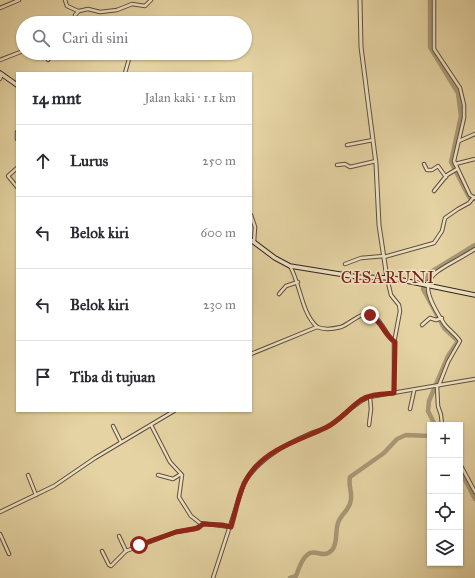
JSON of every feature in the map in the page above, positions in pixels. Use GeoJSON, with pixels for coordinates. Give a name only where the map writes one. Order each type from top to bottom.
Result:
{"type":"FeatureCollection","features":[{"type":"Feature","properties":{"kind":"main road"},"geometry":{"type":"LineString","coordinates":[[1,74],[16,84]]}},
{"type":"Feature","properties":{"kind":"main road"},"geometry":{"type":"LineString","coordinates":[[253,241],[275,258],[290,266],[358,277],[387,278],[475,295]]}},
{"type":"Feature","properties":{"kind":"street"},"geometry":{"type":"LineString","coordinates":[[0,8],[19,0]]}},
{"type":"Feature","properties":{"kind":"street"},"geometry":{"type":"LineString","coordinates":[[65,0],[67,6],[79,11],[89,9],[100,12],[117,10],[132,4],[145,6],[151,0]]}},
{"type":"Feature","properties":{"kind":"street"},"geometry":{"type":"LineString","coordinates":[[360,0],[361,47],[376,162],[379,224],[391,295],[399,305],[400,311],[395,342],[394,393]]}},
{"type":"Feature","properties":{"kind":"street"},"geometry":{"type":"LineString","coordinates":[[345,264],[361,258],[384,256],[434,243],[442,231],[447,216],[471,202],[474,198],[470,195],[455,170],[464,118],[463,98],[460,88],[434,49],[434,0]]}},
{"type":"Feature","properties":{"kind":"street"},"geometry":{"type":"LineString","coordinates":[[75,16],[79,11]]}},
{"type":"Feature","properties":{"kind":"street"},"geometry":{"type":"LineString","coordinates":[[0,60],[16,54]]}},
{"type":"Feature","properties":{"kind":"street"},"geometry":{"type":"LineString","coordinates":[[125,72],[129,60]]}},
{"type":"Feature","properties":{"kind":"street"},"geometry":{"type":"LineString","coordinates":[[0,78],[1,74]]}},
{"type":"Feature","properties":{"kind":"street"},"geometry":{"type":"LineString","coordinates":[[459,141],[475,134]]}},
{"type":"Feature","properties":{"kind":"street"},"geometry":{"type":"LineString","coordinates":[[347,145],[373,140]]}},
{"type":"Feature","properties":{"kind":"street"},"geometry":{"type":"LineString","coordinates":[[455,164],[475,159]]}},
{"type":"Feature","properties":{"kind":"street"},"geometry":{"type":"LineString","coordinates":[[337,165],[345,164],[350,168],[376,162]]}},
{"type":"Feature","properties":{"kind":"street"},"geometry":{"type":"LineString","coordinates":[[424,164],[427,170],[432,170],[438,166],[446,176]]}},
{"type":"Feature","properties":{"kind":"street"},"geometry":{"type":"LineString","coordinates":[[16,169],[8,177],[16,186]]}},
{"type":"Feature","properties":{"kind":"street"},"geometry":{"type":"LineString","coordinates":[[434,191],[446,176],[455,170]]}},
{"type":"Feature","properties":{"kind":"street"},"geometry":{"type":"LineString","coordinates":[[252,218],[255,226],[253,241]]}},
{"type":"Feature","properties":{"kind":"street"},"geometry":{"type":"LineString","coordinates":[[442,422],[436,386],[460,341],[440,319],[425,285],[432,275],[475,249]]}},
{"type":"Feature","properties":{"kind":"street"},"geometry":{"type":"LineString","coordinates":[[290,266],[298,282],[310,320],[316,327]]}},
{"type":"Feature","properties":{"kind":"street"},"geometry":{"type":"LineString","coordinates":[[279,294],[286,286],[298,282]]}},
{"type":"Feature","properties":{"kind":"street"},"geometry":{"type":"LineString","coordinates":[[252,354],[316,327],[337,328],[360,316],[370,315],[375,317],[390,339],[395,342]]}},
{"type":"Feature","properties":{"kind":"street"},"geometry":{"type":"LineString","coordinates":[[422,325],[430,318],[440,319]]}},
{"type":"Feature","properties":{"kind":"street"},"geometry":{"type":"LineString","coordinates":[[213,578],[231,527],[244,483],[256,466],[266,458],[298,439],[331,425],[362,400],[370,397],[414,391],[475,379]]}},
{"type":"Feature","properties":{"kind":"street"},"geometry":{"type":"LineString","coordinates":[[410,409],[414,391]]}},
{"type":"Feature","properties":{"kind":"street"},"geometry":{"type":"LineString","coordinates":[[369,425],[371,409],[370,397]]}},
{"type":"Feature","properties":{"kind":"street"},"geometry":{"type":"LineString","coordinates":[[0,512],[60,483],[95,458],[170,412]]}},
{"type":"Feature","properties":{"kind":"street"},"geometry":{"type":"LineString","coordinates":[[151,425],[170,462],[183,477],[179,494],[180,500],[192,517],[203,524],[231,527]]}},
{"type":"Feature","properties":{"kind":"street"},"geometry":{"type":"LineString","coordinates":[[113,426],[121,442]]}},
{"type":"Feature","properties":{"kind":"street"},"geometry":{"type":"LineString","coordinates":[[463,470],[475,492]]}},
{"type":"Feature","properties":{"kind":"street"},"geometry":{"type":"LineString","coordinates":[[158,475],[173,479],[181,474]]}},
{"type":"Feature","properties":{"kind":"street"},"geometry":{"type":"LineString","coordinates":[[28,475],[36,495]]}},
{"type":"Feature","properties":{"kind":"street"},"geometry":{"type":"LineString","coordinates":[[102,551],[108,565],[111,566],[126,551],[176,532],[195,529],[203,524]]}},
{"type":"Feature","properties":{"kind":"street"},"geometry":{"type":"LineString","coordinates":[[0,534],[9,554]]}},
{"type":"Feature","properties":{"kind":"street"},"geometry":{"type":"LineString","coordinates":[[119,536],[126,551]]}},
{"type":"Feature","properties":{"kind":"waterway"},"geometry":{"type":"LineString","coordinates":[[430,0],[430,47],[458,93],[461,116],[451,162],[468,195],[470,198],[475,199]]}},
{"type":"Feature","properties":{"kind":"waterway"},"geometry":{"type":"LineString","coordinates":[[434,422],[428,411],[429,401],[448,356],[458,341],[444,328],[423,289],[429,273],[475,245]]}},
{"type":"Feature","properties":{"kind":"waterway"},"geometry":{"type":"LineString","coordinates":[[290,578],[296,576],[301,563],[310,553],[314,552],[323,554],[332,550],[334,547],[338,523],[350,503],[350,477],[384,453],[397,439],[406,435],[427,436]]}},
{"type":"Feature","properties":{"kind":"waterway"},"geometry":{"type":"LineString","coordinates":[[463,476],[475,499]]}},
{"type":"Feature","properties":{"kind":"district","name":"CISARUNI"},"geometry":{"type":"Point","coordinates":[388,277]}},
{"type":"Feature","properties":{"kind":"route"},"geometry":{"type":"LineString","coordinates":[[139,545],[176,532],[192,530],[203,524],[231,527],[241,490],[256,466],[266,458],[298,439],[331,425],[362,400],[381,394],[394,393],[395,342],[390,339],[382,325],[375,317],[370,315]]}}]}
